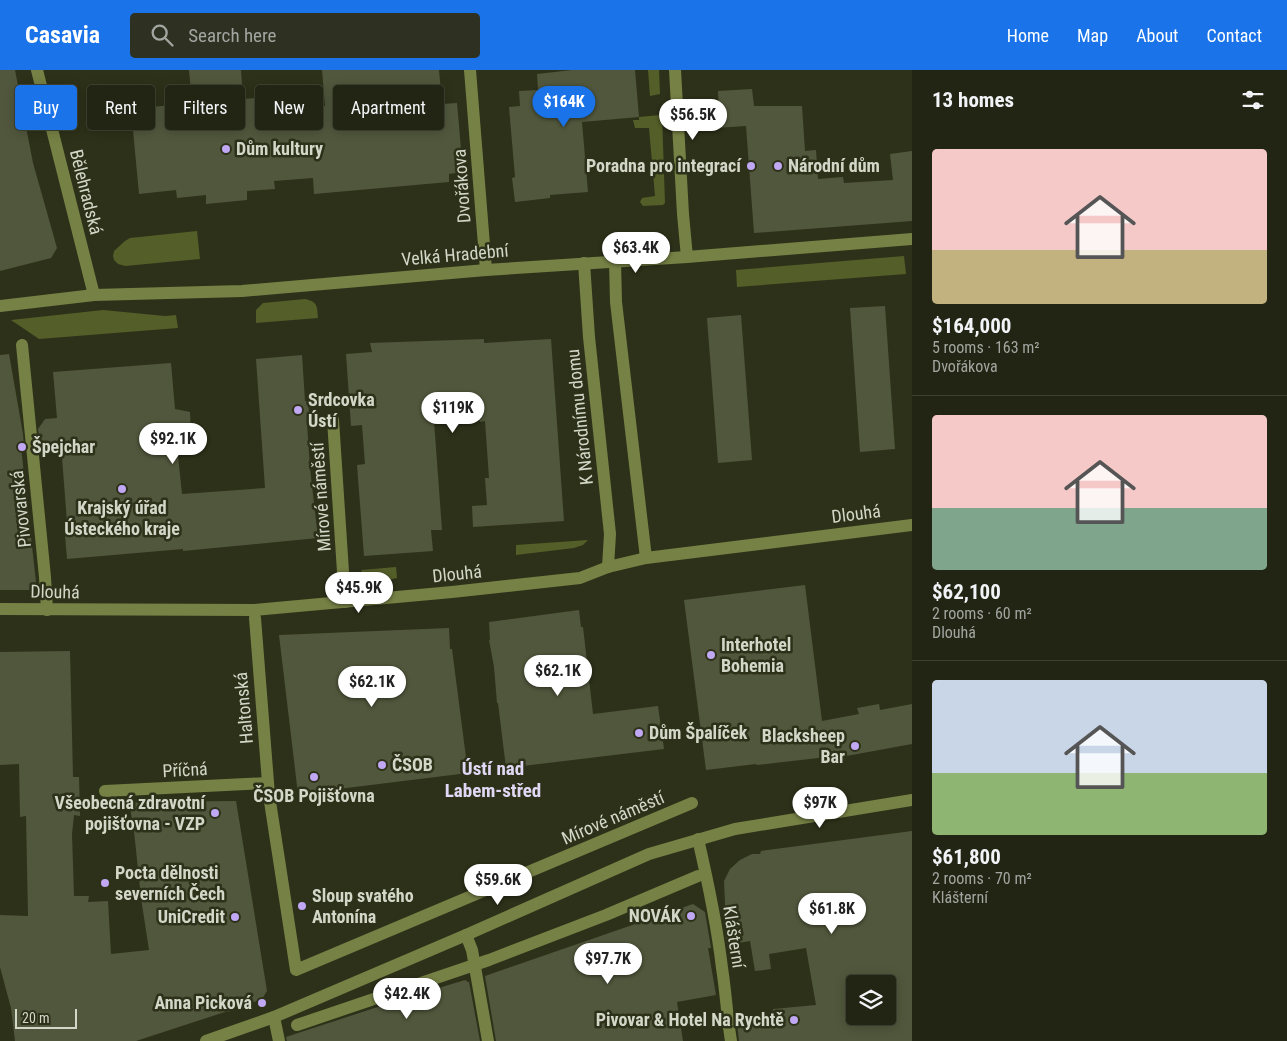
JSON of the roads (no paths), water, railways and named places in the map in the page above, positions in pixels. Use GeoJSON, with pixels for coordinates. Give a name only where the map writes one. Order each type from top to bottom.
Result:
{"type":"FeatureCollection","features":[{"type":"Feature","properties":{"kind":"street","name":"Dvořákova"},"geometry":{"type":"LineString","coordinates":[[470,70],[486,270]]}},
{"type":"Feature","properties":{"kind":"street"},"geometry":{"type":"LineString","coordinates":[[675,70],[687,257]]}},
{"type":"Feature","properties":{"kind":"street","name":"Bělehradská"},"geometry":{"type":"LineString","coordinates":[[39,74],[94,295]]}},
{"type":"Feature","properties":{"kind":"street","name":"Velká Hradební"},"geometry":{"type":"LineString","coordinates":[[0,306],[94,295],[242,291],[486,270],[687,257],[912,239]]}},
{"type":"Feature","properties":{"kind":"street"},"geometry":{"type":"LineString","coordinates":[[615,261],[616,302],[646,558]]}},
{"type":"Feature","properties":{"kind":"street","name":"K Národnímu domu"},"geometry":{"type":"LineString","coordinates":[[584,263],[589,337],[610,534],[608,567]]}},
{"type":"Feature","properties":{"kind":"street","name":"Pivovarská"},"geometry":{"type":"LineString","coordinates":[[22,345],[47,591],[47,610]]}},
{"type":"Feature","properties":{"kind":"street","name":"Mírové náměstí"},"geometry":{"type":"LineString","coordinates":[[333,420],[345,602]]}},
{"type":"Feature","properties":{"kind":"street","name":"Dlouhá"},"geometry":{"type":"LineString","coordinates":[[0,609],[254,610],[345,602],[580,578],[608,567],[646,558],[912,525]]}},
{"type":"Feature","properties":{"kind":"street","name":"Haltonská"},"geometry":{"type":"LineString","coordinates":[[255,618],[268,789]]}},
{"type":"Feature","properties":{"kind":"street","name":"Mírové náměstí"},"geometry":{"type":"LineString","coordinates":[[268,789],[296,970],[692,803]]}},
{"type":"Feature","properties":{"kind":"street","name":"Příčná"},"geometry":{"type":"LineString","coordinates":[[105,791],[268,789]]}},
{"type":"Feature","properties":{"kind":"street"},"geometry":{"type":"LineString","coordinates":[[206,1041],[274,1017],[649,854],[735,829],[912,800]]}},
{"type":"Feature","properties":{"kind":"street","name":"Klášterní"},"geometry":{"type":"LineString","coordinates":[[698,839],[709,889],[722,968],[731,1041]]}},
{"type":"Feature","properties":{"kind":"street"},"geometry":{"type":"LineString","coordinates":[[297,1024],[476,965],[606,915],[698,876]]}},
{"type":"Feature","properties":{"kind":"street"},"geometry":{"type":"LineString","coordinates":[[466,935],[476,965],[488,1041]]}},
{"type":"Feature","properties":{"kind":"street"},"geometry":{"type":"LineString","coordinates":[[274,1017],[279,1041]]}},
{"type":"Feature","properties":{"kind":"place","name":"Dům kultury"},"geometry":{"type":"Point","coordinates":[226,149]}},
{"type":"Feature","properties":{"kind":"place","name":"Poradna pro integrací"},"geometry":{"type":"Point","coordinates":[751,166]}},
{"type":"Feature","properties":{"kind":"place","name":"Národní dům"},"geometry":{"type":"Point","coordinates":[778,166]}},
{"type":"Feature","properties":{"kind":"place","name":"Srdcovka Ústí"},"geometry":{"type":"Point","coordinates":[298,410]}},
{"type":"Feature","properties":{"kind":"place","name":"Špejchar"},"geometry":{"type":"Point","coordinates":[22,447]}},
{"type":"Feature","properties":{"kind":"place","name":"Krajský úřad Ústeckého kraje"},"geometry":{"type":"Point","coordinates":[122,489]}},
{"type":"Feature","properties":{"kind":"place","name":"Interhotel Bohemia"},"geometry":{"type":"Point","coordinates":[711,655]}},
{"type":"Feature","properties":{"kind":"place","name":"Dům Špalíček"},"geometry":{"type":"Point","coordinates":[639,733]}},
{"type":"Feature","properties":{"kind":"place","name":"Blacksheep Bar"},"geometry":{"type":"Point","coordinates":[855,746]}},
{"type":"Feature","properties":{"kind":"place","name":"ČSOB"},"geometry":{"type":"Point","coordinates":[382,765]}},
{"type":"Feature","properties":{"kind":"place","name":"ČSOB Pojišťovna"},"geometry":{"type":"Point","coordinates":[314,777]}},
{"type":"Feature","properties":{"kind":"place","name":"Všeobecná zdravotní pojišťovna - VZP"},"geometry":{"type":"Point","coordinates":[215,813]}},
{"type":"Feature","properties":{"kind":"place","name":"Pocta dělnosti severních Čech"},"geometry":{"type":"Point","coordinates":[105,883]}},
{"type":"Feature","properties":{"kind":"place","name":"Sloup svatého Antonína"},"geometry":{"type":"Point","coordinates":[302,906]}},
{"type":"Feature","properties":{"kind":"place","name":"NOVÁK"},"geometry":{"type":"Point","coordinates":[691,916]}},
{"type":"Feature","properties":{"kind":"place","name":"UniCredit"},"geometry":{"type":"Point","coordinates":[235,917]}},
{"type":"Feature","properties":{"kind":"place","name":"Anna Picková"},"geometry":{"type":"Point","coordinates":[262,1003]}},
{"type":"Feature","properties":{"kind":"place","name":"Pivovar & Hotel Na Rychtě"},"geometry":{"type":"Point","coordinates":[794,1020]}},
{"type":"Feature","properties":{"kind":"district","name":"Ústí nad Labem-střed"},"geometry":{"type":"Point","coordinates":[493,779]}}]}
